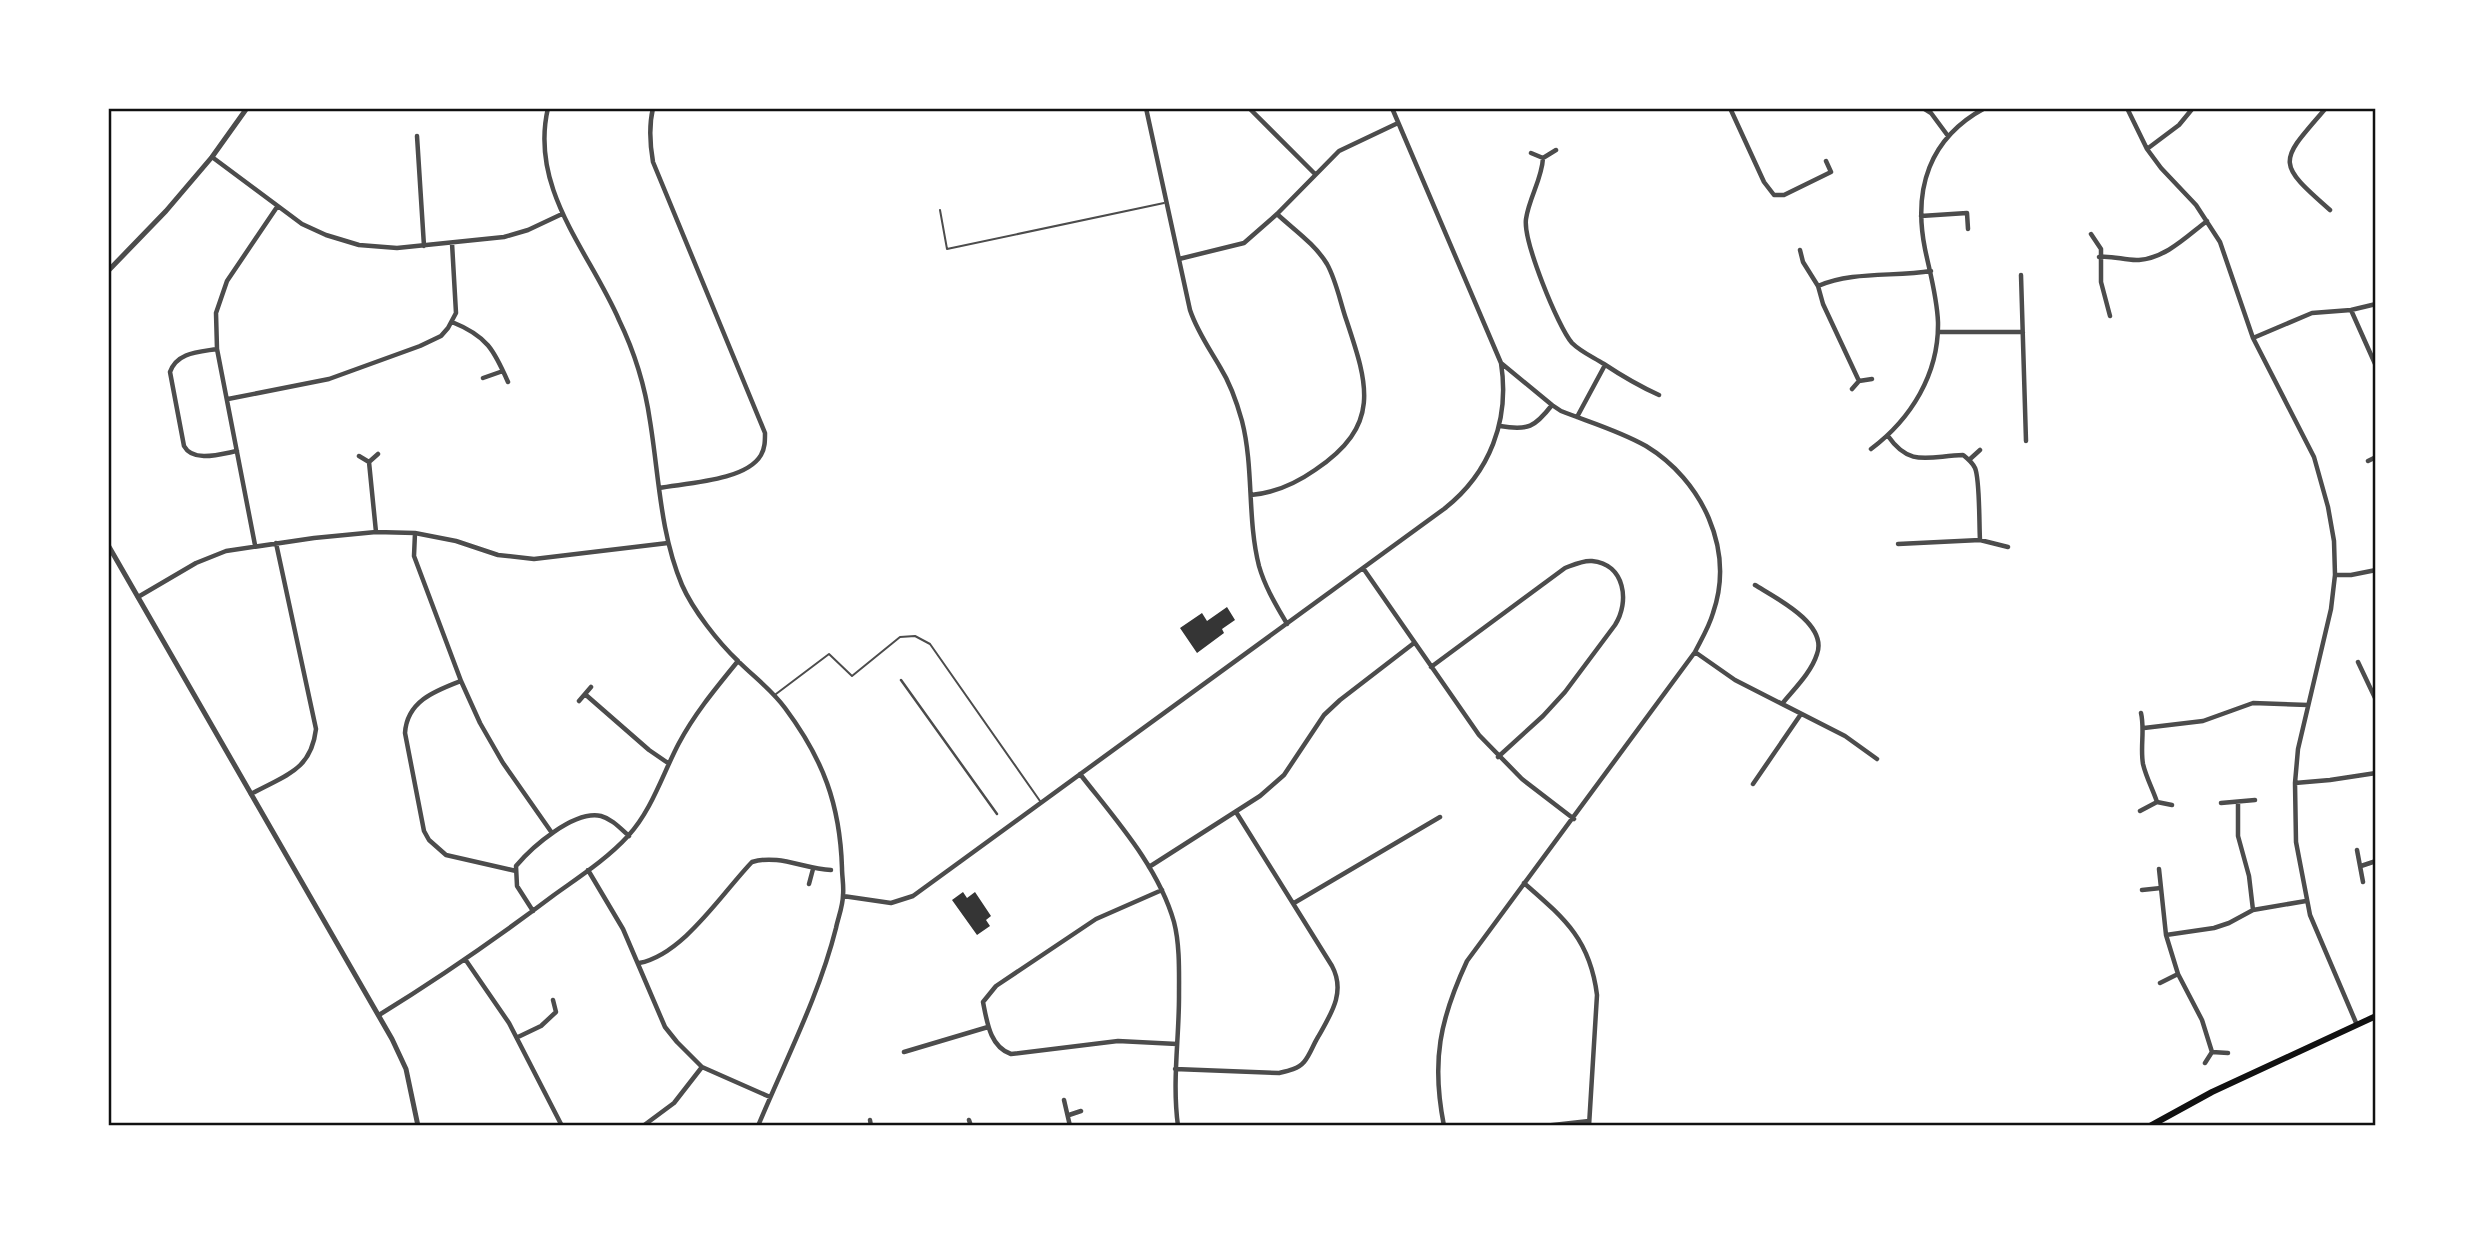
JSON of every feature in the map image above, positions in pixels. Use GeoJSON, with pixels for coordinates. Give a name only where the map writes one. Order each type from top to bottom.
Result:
{"type":"FeatureCollection","features":[{"type":"Feature","properties":{"kind":"main road"},"geometry":{"type":"LineString","coordinates":[[2150,1125],[2375,1016]]}},
{"type":"Feature","properties":{"kind":"street"},"geometry":{"type":"LineString","coordinates":[[108,271],[166,211],[212,157],[247,108]]}},
{"type":"Feature","properties":{"kind":"street"},"geometry":{"type":"LineString","coordinates":[[548,108],[544,153],[551,187],[562,214],[608,296],[631,349],[650,418],[668,542],[684,589],[699,614],[738,661],[775,694],[808,742],[831,790],[842,846],[843,896],[821,975],[758,1125]]}},
{"type":"Feature","properties":{"kind":"street"},"geometry":{"type":"LineString","coordinates":[[653,108],[653,162],[765,433],[760,457],[747,469],[726,477],[659,488]]}},
{"type":"Feature","properties":{"kind":"street"},"geometry":{"type":"LineString","coordinates":[[1146,108],[1194,322],[1222,369],[1247,443],[1259,565],[1271,596],[1287,624]]}},
{"type":"Feature","properties":{"kind":"street"},"geometry":{"type":"LineString","coordinates":[[1249,108],[1315,174]]}},
{"type":"Feature","properties":{"kind":"street"},"geometry":{"type":"LineString","coordinates":[[843,896],[891,903],[913,896],[1462,495],[1484,464],[1500,426],[1503,401],[1501,363],[1392,108]]}},
{"type":"Feature","properties":{"kind":"street"},"geometry":{"type":"LineString","coordinates":[[1923,108],[1931,113],[1948,136]]}},
{"type":"Feature","properties":{"kind":"street"},"geometry":{"type":"LineString","coordinates":[[1871,449],[1901,422],[1922,393],[1938,332],[1937,301],[1921,216],[1928,169],[1948,136],[1984,108]]}},
{"type":"Feature","properties":{"kind":"street"},"geometry":{"type":"LineString","coordinates":[[2127,108],[2147,149],[2207,221],[2226,257],[2253,338],[2314,457],[2328,507],[2334,541],[2335,575],[2331,609],[2298,749],[2295,782],[2296,842],[2306,901],[2316,933],[2357,1025]]}},
{"type":"Feature","properties":{"kind":"street"},"geometry":{"type":"LineString","coordinates":[[2147,149],[2179,125],[2193,108]]}},
{"type":"Feature","properties":{"kind":"street"},"geometry":{"type":"LineString","coordinates":[[2326,108],[2295,144],[2290,153],[2290,169],[2298,182],[2330,210]]}},
{"type":"Feature","properties":{"kind":"street"},"geometry":{"type":"LineString","coordinates":[[1732,109],[1764,182],[1774,195],[1784,195],[1831,172],[1826,161]]}},
{"type":"Feature","properties":{"kind":"street"},"geometry":{"type":"LineString","coordinates":[[1179,259],[1244,243],[1350,144],[1398,123]]}},
{"type":"Feature","properties":{"kind":"street"},"geometry":{"type":"LineString","coordinates":[[417,136],[424,246]]}},
{"type":"Feature","properties":{"kind":"street"},"geometry":{"type":"LineString","coordinates":[[1543,158],[1556,150]]}},
{"type":"Feature","properties":{"kind":"street"},"geometry":{"type":"LineString","coordinates":[[1531,153],[1543,158]]}},
{"type":"Feature","properties":{"kind":"street"},"geometry":{"type":"LineString","coordinates":[[212,157],[277,207],[313,230],[343,241],[377,247],[424,246],[514,235],[562,214]]}},
{"type":"Feature","properties":{"kind":"street"},"geometry":{"type":"LineString","coordinates":[[1543,158],[1543,167],[1533,189],[1525,220],[1528,243],[1538,272],[1570,340],[1626,380],[1659,396]]}},
{"type":"Feature","properties":{"kind":"street"},"geometry":{"type":"LineString","coordinates":[[255,545],[217,349],[216,313],[227,281],[277,207]]}},
{"type":"Feature","properties":{"kind":"street"},"geometry":{"type":"LineString","coordinates":[[1921,216],[1967,213],[1968,229]]}},
{"type":"Feature","properties":{"kind":"street"},"geometry":{"type":"LineString","coordinates":[[1251,495],[1279,490],[1308,475],[1336,455],[1352,436],[1365,401],[1362,368],[1330,271],[1317,251],[1277,214]]}},
{"type":"Feature","properties":{"kind":"street"},"geometry":{"type":"LineString","coordinates":[[2099,257],[2137,260],[2149,258],[2175,246],[2207,221]]}},
{"type":"Feature","properties":{"kind":"street"},"geometry":{"type":"LineString","coordinates":[[2091,234],[2101,249],[2101,282],[2110,316]]}},
{"type":"Feature","properties":{"kind":"street"},"geometry":{"type":"LineString","coordinates":[[228,399],[338,376],[441,336],[452,322],[457,303],[452,243]]}},
{"type":"Feature","properties":{"kind":"street"},"geometry":{"type":"LineString","coordinates":[[1800,250],[1803,262],[1818,286],[1823,304],[1859,381]]}},
{"type":"Feature","properties":{"kind":"street"},"geometry":{"type":"LineString","coordinates":[[1818,286],[1843,278],[1909,275],[1931,271]]}},
{"type":"Feature","properties":{"kind":"street"},"geometry":{"type":"LineString","coordinates":[[2021,275],[2026,441]]}},
{"type":"Feature","properties":{"kind":"street"},"geometry":{"type":"LineString","coordinates":[[2253,338],[2312,313],[2351,310],[2375,304]]}},
{"type":"Feature","properties":{"kind":"street"},"geometry":{"type":"LineString","coordinates":[[2351,310],[2375,366]]}},
{"type":"Feature","properties":{"kind":"street"},"geometry":{"type":"LineString","coordinates":[[452,322],[475,333],[494,351],[508,382]]}},
{"type":"Feature","properties":{"kind":"street"},"geometry":{"type":"LineString","coordinates":[[1938,332],[2023,332]]}},
{"type":"Feature","properties":{"kind":"street"},"geometry":{"type":"LineString","coordinates":[[217,349],[180,357],[170,372],[184,446],[187,452],[198,456],[237,451]]}},
{"type":"Feature","properties":{"kind":"street"},"geometry":{"type":"LineString","coordinates":[[1444,1125],[1438,1081],[1440,1033],[1445,1013],[1467,961],[1695,652],[1713,614],[1720,584],[1718,555],[1709,517],[1690,485],[1666,459],[1629,438],[1552,405],[1501,363]]}},
{"type":"Feature","properties":{"kind":"street"},"geometry":{"type":"LineString","coordinates":[[1577,417],[1605,365]]}},
{"type":"Feature","properties":{"kind":"street"},"geometry":{"type":"LineString","coordinates":[[483,378],[503,371]]}},
{"type":"Feature","properties":{"kind":"street"},"geometry":{"type":"LineString","coordinates":[[1852,389],[1859,381],[1872,379]]}},
{"type":"Feature","properties":{"kind":"street"},"geometry":{"type":"LineString","coordinates":[[1500,426],[1529,428],[1541,419],[1552,405]]}},
{"type":"Feature","properties":{"kind":"street"},"geometry":{"type":"LineString","coordinates":[[1888,436],[1895,447],[1906,456],[1914,458],[1964,455],[1969,460],[1977,477],[1980,540]]}},
{"type":"Feature","properties":{"kind":"street"},"geometry":{"type":"LineString","coordinates":[[1969,460],[1980,450]]}},
{"type":"Feature","properties":{"kind":"street"},"geometry":{"type":"LineString","coordinates":[[369,462],[378,454]]}},
{"type":"Feature","properties":{"kind":"street"},"geometry":{"type":"LineString","coordinates":[[359,457],[369,462]]}},
{"type":"Feature","properties":{"kind":"street"},"geometry":{"type":"LineString","coordinates":[[2368,461],[2375,457]]}},
{"type":"Feature","properties":{"kind":"street"},"geometry":{"type":"LineString","coordinates":[[369,462],[376,532]]}},
{"type":"Feature","properties":{"kind":"street"},"geometry":{"type":"LineString","coordinates":[[138,597],[196,563],[226,551],[255,545],[376,532],[415,533],[456,541],[498,555],[534,559],[668,542]]}},
{"type":"Feature","properties":{"kind":"street"},"geometry":{"type":"LineString","coordinates":[[415,533],[414,556],[461,681],[480,723],[503,763],[552,833]]}},
{"type":"Feature","properties":{"kind":"street"},"geometry":{"type":"LineString","coordinates":[[1898,544],[1980,540],[2008,547]]}},
{"type":"Feature","properties":{"kind":"street"},"geometry":{"type":"LineString","coordinates":[[251,794],[304,762],[313,750],[316,729],[276,543]]}},
{"type":"Feature","properties":{"kind":"street"},"geometry":{"type":"LineString","coordinates":[[108,545],[379,1014],[406,1069],[418,1125]]}},
{"type":"Feature","properties":{"kind":"street"},"geometry":{"type":"LineString","coordinates":[[1431,667],[1565,568],[1590,561],[1603,564],[1620,580],[1625,603],[1623,613],[1615,625],[1565,692],[1498,757]]}},
{"type":"Feature","properties":{"kind":"street"},"geometry":{"type":"LineString","coordinates":[[1363,568],[1479,735],[1522,779],[1574,819]]}},
{"type":"Feature","properties":{"kind":"street"},"geometry":{"type":"LineString","coordinates":[[2335,575],[2375,570]]}},
{"type":"Feature","properties":{"kind":"street"},"geometry":{"type":"LineString","coordinates":[[1755,585],[1809,621],[1819,646],[1817,656],[1805,676],[1782,704]]}},
{"type":"Feature","properties":{"kind":"street"},"geometry":{"type":"LineString","coordinates":[[1149,867],[1260,796],[1284,775],[1324,715],[1414,643]]}},
{"type":"Feature","properties":{"kind":"street"},"geometry":{"type":"LineString","coordinates":[[1695,652],[1735,680],[1845,736],[1877,759]]}},
{"type":"Feature","properties":{"kind":"street"},"geometry":{"type":"LineString","coordinates":[[379,1014],[533,911],[629,835],[649,805],[692,719],[738,661]]}},
{"type":"Feature","properties":{"kind":"street"},"geometry":{"type":"LineString","coordinates":[[2358,662],[2375,700]]}},
{"type":"Feature","properties":{"kind":"street"},"geometry":{"type":"LineString","coordinates":[[901,680],[997,814]]}},
{"type":"Feature","properties":{"kind":"street"},"geometry":{"type":"LineString","coordinates":[[2369,684],[2375,680]]}},
{"type":"Feature","properties":{"kind":"street"},"geometry":{"type":"LineString","coordinates":[[461,681],[429,693],[409,712],[405,724],[424,831],[436,848],[446,855],[516,871]]}},
{"type":"Feature","properties":{"kind":"street"},"geometry":{"type":"LineString","coordinates":[[579,701],[591,687]]}},
{"type":"Feature","properties":{"kind":"street"},"geometry":{"type":"LineString","coordinates":[[586,695],[649,751],[668,763]]}},
{"type":"Feature","properties":{"kind":"street"},"geometry":{"type":"LineString","coordinates":[[2144,728],[2203,721],[2253,703],[2308,705]]}},
{"type":"Feature","properties":{"kind":"street"},"geometry":{"type":"LineString","coordinates":[[2141,713],[2144,728],[2144,765],[2157,802]]}},
{"type":"Feature","properties":{"kind":"street"},"geometry":{"type":"LineString","coordinates":[[1753,784],[1801,714]]}},
{"type":"Feature","properties":{"kind":"street"},"geometry":{"type":"LineString","coordinates":[[2295,782],[2375,773]]}},
{"type":"Feature","properties":{"kind":"street"},"geometry":{"type":"LineString","coordinates":[[1080,774],[1149,867],[1162,890],[1174,923],[1179,997],[1175,1069],[1178,1125]]}},
{"type":"Feature","properties":{"kind":"street"},"geometry":{"type":"LineString","coordinates":[[2221,803],[2255,800]]}},
{"type":"Feature","properties":{"kind":"street"},"geometry":{"type":"LineString","coordinates":[[2140,811],[2157,802],[2172,805]]}},
{"type":"Feature","properties":{"kind":"street"},"geometry":{"type":"LineString","coordinates":[[2238,803],[2238,836],[2249,876],[2253,910]]}},
{"type":"Feature","properties":{"kind":"street"},"geometry":{"type":"LineString","coordinates":[[1175,1069],[1279,1073],[1291,1070],[1304,1062],[1334,1009],[1339,989],[1337,974],[1236,812]]}},
{"type":"Feature","properties":{"kind":"street"},"geometry":{"type":"LineString","coordinates":[[533,911],[517,886],[516,866],[552,833],[573,822],[595,816],[610,820],[629,835]]}},
{"type":"Feature","properties":{"kind":"street"},"geometry":{"type":"LineString","coordinates":[[1294,903],[1440,817]]}},
{"type":"Feature","properties":{"kind":"street"},"geometry":{"type":"LineString","coordinates":[[2357,850],[2363,881]]}},
{"type":"Feature","properties":{"kind":"street"},"geometry":{"type":"LineString","coordinates":[[639,963],[657,957],[674,945],[752,862],[764,858],[778,859],[813,869],[831,870]]}},
{"type":"Feature","properties":{"kind":"street"},"geometry":{"type":"LineString","coordinates":[[2361,866],[2375,861]]}},
{"type":"Feature","properties":{"kind":"street"},"geometry":{"type":"LineString","coordinates":[[809,884],[813,869]]}},
{"type":"Feature","properties":{"kind":"street"},"geometry":{"type":"LineString","coordinates":[[2159,869],[2166,935],[2178,974],[2202,1020],[2212,1052],[2205,1063]]}},
{"type":"Feature","properties":{"kind":"street"},"geometry":{"type":"LineString","coordinates":[[588,870],[639,963],[665,1027],[702,1067],[770,1097]]}},
{"type":"Feature","properties":{"kind":"street"},"geometry":{"type":"LineString","coordinates":[[1524,883],[1558,912],[1577,934],[1595,981],[1597,995],[1589,1123],[1544,1125]]}},
{"type":"Feature","properties":{"kind":"street"},"geometry":{"type":"LineString","coordinates":[[2142,890],[2161,888]]}},
{"type":"Feature","properties":{"kind":"street"},"geometry":{"type":"LineString","coordinates":[[1162,890],[1096,919],[996,986],[984,1002],[989,1027],[998,1046],[1002,1051],[1011,1054],[1118,1041],[1177,1044]]}},
{"type":"Feature","properties":{"kind":"street"},"geometry":{"type":"LineString","coordinates":[[2166,935],[2214,928],[2253,910],[2306,901]]}},
{"type":"Feature","properties":{"kind":"street"},"geometry":{"type":"LineString","coordinates":[[465,959],[518,1037],[562,1125]]}},
{"type":"Feature","properties":{"kind":"street"},"geometry":{"type":"LineString","coordinates":[[2161,983],[2178,974]]}},
{"type":"Feature","properties":{"kind":"street"},"geometry":{"type":"LineString","coordinates":[[518,1037],[541,1026],[556,1012],[553,1000]]}},
{"type":"Feature","properties":{"kind":"street"},"geometry":{"type":"LineString","coordinates":[[904,1052],[989,1027]]}},
{"type":"Feature","properties":{"kind":"street"},"geometry":{"type":"LineString","coordinates":[[2212,1052],[2228,1052]]}},
{"type":"Feature","properties":{"kind":"street"},"geometry":{"type":"LineString","coordinates":[[643,1125],[674,1102],[702,1067]]}},
{"type":"Feature","properties":{"kind":"street"},"geometry":{"type":"LineString","coordinates":[[1064,1100],[1070,1125]]}},
{"type":"Feature","properties":{"kind":"street"},"geometry":{"type":"LineString","coordinates":[[1069,1115],[1081,1111]]}},
{"type":"Feature","properties":{"kind":"lane"},"geometry":{"type":"LineString","coordinates":[[940,210],[947,249],[1168,202]]}},
{"type":"Feature","properties":{"kind":"lane"},"geometry":{"type":"LineString","coordinates":[[775,694],[829,654],[852,676],[900,638],[915,636],[930,644],[1041,802]]}},
{"type":"Feature","properties":{"kind":"building"},"geometry":{"type":"Polygon","coordinates":[[[1227,607],[1235,620],[1222,629],[1224,633],[1197,653],[1180,628],[1202,613],[1207,621],[1227,607]]]}},
{"type":"Feature","properties":{"kind":"building"},"geometry":{"type":"Polygon","coordinates":[[[963,892],[967,898],[975,892],[991,916],[986,920],[990,926],[977,935],[952,900],[963,892]]]}}]}
